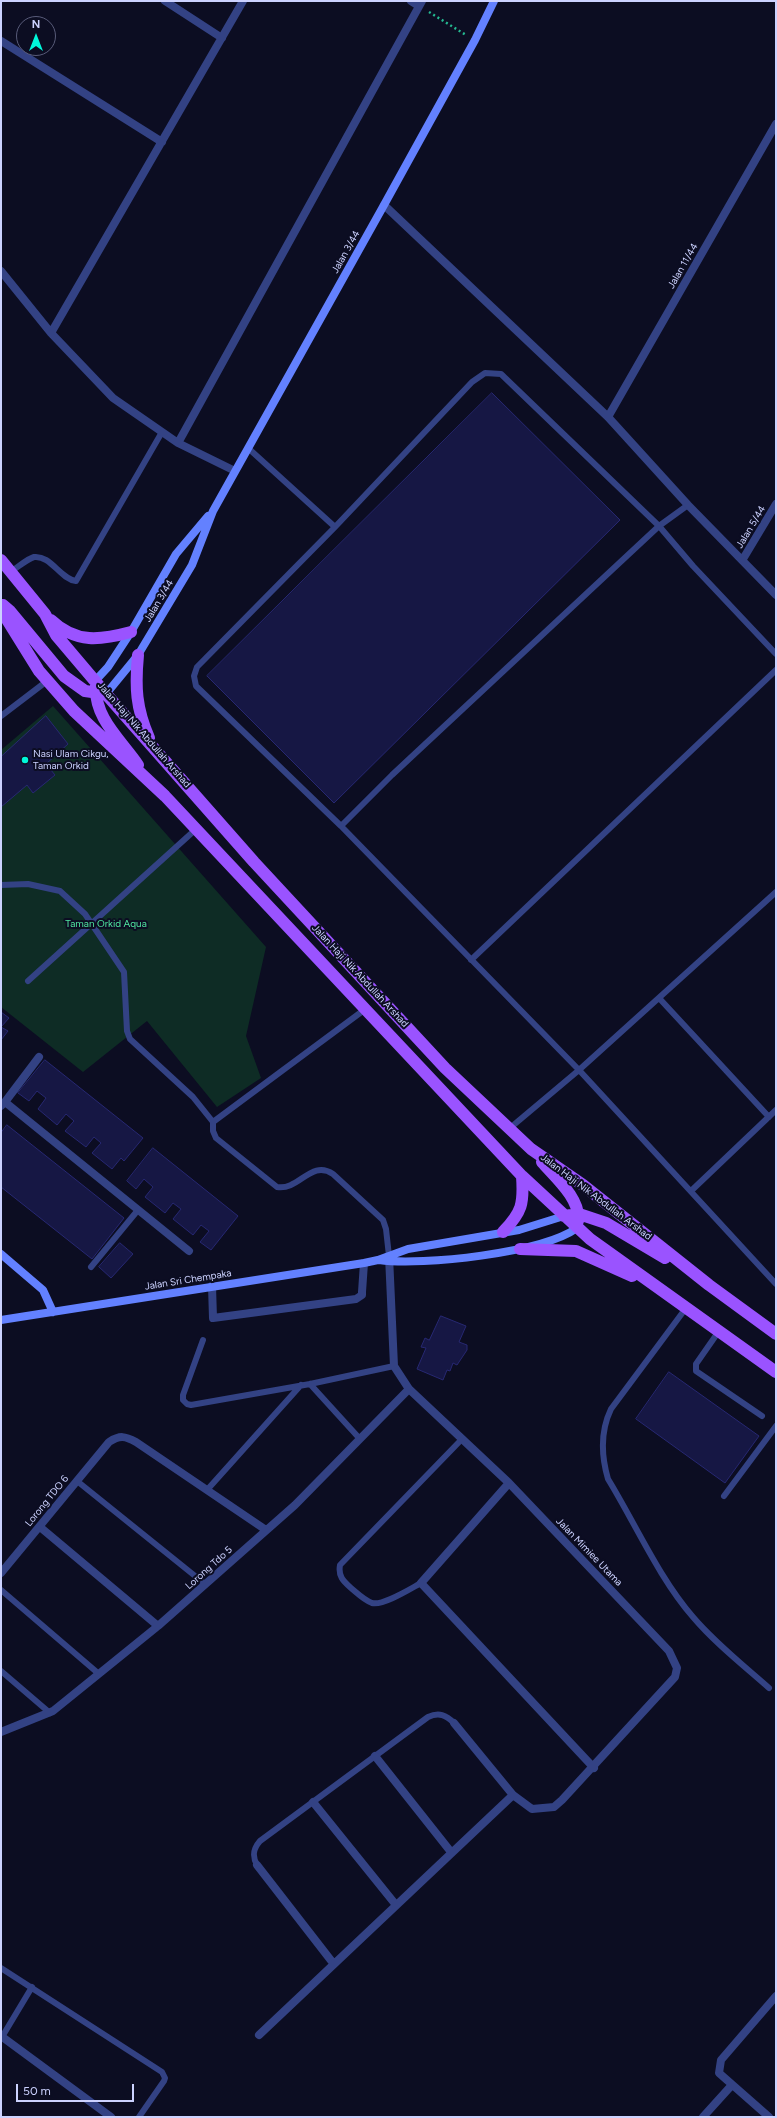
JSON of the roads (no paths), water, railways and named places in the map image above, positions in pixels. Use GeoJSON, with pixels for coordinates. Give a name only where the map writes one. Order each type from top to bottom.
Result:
{"type":"FeatureCollection","features":[{"type":"Feature","properties":{"kind":"main road","name":"Jalan Haji Nik Abdullah Arshad"},"geometry":{"type":"LineString","coordinates":[[1,560],[45,614],[56,635],[96,680]]}},
{"type":"Feature","properties":{"kind":"main road"},"geometry":{"type":"LineString","coordinates":[[1,604],[10,611],[64,676],[85,690],[101,693]]}},
{"type":"Feature","properties":{"kind":"main road","name":"Jalan Haji Nik Abdullah Arshad"},"geometry":{"type":"LineString","coordinates":[[1,610],[39,671],[74,711],[154,787],[522,1176],[577,1228],[776,1372]]}},
{"type":"Feature","properties":{"kind":"main road"},"geometry":{"type":"LineString","coordinates":[[45,614],[60,629],[76,636],[105,639],[131,632]]}},
{"type":"Feature","properties":{"kind":"main road"},"geometry":{"type":"LineString","coordinates":[[138,655],[136,697],[141,718],[152,746]]}},
{"type":"Feature","properties":{"kind":"main road"},"geometry":{"type":"LineString","coordinates":[[96,680],[101,693],[97,706],[106,723],[154,787]]}},
{"type":"Feature","properties":{"kind":"main road","name":"Jalan Haji Nik Abdullah Arshad"},"geometry":{"type":"LineString","coordinates":[[101,693],[152,746],[254,862],[445,1068],[531,1149],[583,1185],[709,1285],[776,1334]]}},
{"type":"Feature","properties":{"kind":"main road"},"geometry":{"type":"LineString","coordinates":[[531,1149],[566,1191],[579,1214],[577,1228]]}},
{"type":"Feature","properties":{"kind":"main road"},"geometry":{"type":"LineString","coordinates":[[503,1232],[517,1218],[522,1207],[522,1176]]}},
{"type":"Feature","properties":{"kind":"main road"},"geometry":{"type":"LineString","coordinates":[[564,1216],[579,1214],[606,1223],[709,1285]]}},
{"type":"Feature","properties":{"kind":"main road"},"geometry":{"type":"LineString","coordinates":[[520,1249],[576,1251],[658,1288]]}},
{"type":"Feature","properties":{"kind":"street"},"geometry":{"type":"LineString","coordinates":[[165,1],[222,38]]}},
{"type":"Feature","properties":{"kind":"street"},"geometry":{"type":"LineString","coordinates":[[51,333],[243,1]]}},
{"type":"Feature","properties":{"kind":"street"},"geometry":{"type":"LineString","coordinates":[[178,443],[420,4],[410,1]]}},
{"type":"Feature","properties":{"kind":"street","name":"Jalan 3/44"},"geometry":{"type":"LineString","coordinates":[[101,693],[138,655],[192,565],[213,511],[475,40],[494,1]]}},
{"type":"Feature","properties":{"kind":"street"},"geometry":{"type":"LineString","coordinates":[[1,41],[162,142]]}},
{"type":"Feature","properties":{"kind":"street","name":"Jalan 11/44"},"geometry":{"type":"LineString","coordinates":[[608,417],[775,127]]}},
{"type":"Feature","properties":{"kind":"street"},"geometry":{"type":"LineString","coordinates":[[384,205],[608,417],[688,505],[743,559],[776,595]]}},
{"type":"Feature","properties":{"kind":"street"},"geometry":{"type":"LineString","coordinates":[[1,271],[51,333],[113,398],[178,443],[235,471]]}},
{"type":"Feature","properties":{"kind":"street","name":"Jalan 5/44"},"geometry":{"type":"LineString","coordinates":[[743,559],[776,504]]}},
{"type":"Feature","properties":{"kind":"street","name":"Jalan 3/44"},"geometry":{"type":"LineString","coordinates":[[96,680],[108,666],[131,632],[176,554],[213,511]]}},
{"type":"Feature","properties":{"kind":"street"},"geometry":{"type":"LineString","coordinates":[[39,1057],[3,1104],[189,1252]]}},
{"type":"Feature","properties":{"kind":"street","name":"Jalan Sri Chempaka"},"geometry":{"type":"LineString","coordinates":[[1,1320],[389,1259],[429,1244],[503,1232],[540,1224],[564,1216]]}},
{"type":"Feature","properties":{"kind":"street"},"geometry":{"type":"LineString","coordinates":[[394,1366],[389,1259],[433,1261],[520,1249],[567,1235],[577,1228]]}},
{"type":"Feature","properties":{"kind":"street"},"geometry":{"type":"LineString","coordinates":[[1,1254],[39,1285],[43,1290],[53,1312]]}},
{"type":"Feature","properties":{"kind":"street"},"geometry":{"type":"LineString","coordinates":[[212,1286],[213,1318],[356,1299],[362,1292],[364,1263]]}},
{"type":"Feature","properties":{"kind":"street","name":"Jalan Mimiee Utama"},"geometry":{"type":"LineString","coordinates":[[394,1366],[409,1389],[509,1484],[670,1651],[677,1668],[675,1677],[594,1768],[554,1807],[532,1809],[513,1795],[454,1723]]}},
{"type":"Feature","properties":{"kind":"street","name":"Lorong Tdo 5"},"geometry":{"type":"LineString","coordinates":[[1,1732],[50,1713],[158,1626],[295,1505],[409,1389]]}},
{"type":"Feature","properties":{"kind":"street","name":"Lorong TDO 6"},"geometry":{"type":"LineString","coordinates":[[1,1573],[108,1442],[117,1437],[126,1436],[207,1490]]}},
{"type":"Feature","properties":{"kind":"street"},"geometry":{"type":"LineString","coordinates":[[509,1484],[421,1583],[594,1768]]}},
{"type":"Feature","properties":{"kind":"street"},"geometry":{"type":"LineString","coordinates":[[207,1490],[266,1530]]}},
{"type":"Feature","properties":{"kind":"street"},"geometry":{"type":"LineString","coordinates":[[40,1527],[158,1626]]}},
{"type":"Feature","properties":{"kind":"street"},"geometry":{"type":"LineString","coordinates":[[375,1756],[451,1852]]}},
{"type":"Feature","properties":{"kind":"street"},"geometry":{"type":"LineString","coordinates":[[259,2035],[333,1963],[513,1795]]}},
{"type":"Feature","properties":{"kind":"street"},"geometry":{"type":"LineString","coordinates":[[313,1802],[396,1905]]}},
{"type":"Feature","properties":{"kind":"street"},"geometry":{"type":"LineString","coordinates":[[257,1865],[333,1963]]}},
{"type":"Feature","properties":{"kind":"street"},"geometry":{"type":"LineString","coordinates":[[769,2117],[731,2086],[719,2073],[721,2060],[776,1996]]}},
{"type":"Feature","properties":{"kind":"street"},"geometry":{"type":"LineString","coordinates":[[2,2037],[111,2117]]}},
{"type":"Feature","properties":{"kind":"street"},"geometry":{"type":"LineString","coordinates":[[703,2117],[731,2086]]}},
{"type":"Feature","properties":{"kind":"lane"},"geometry":{"type":"LineString","coordinates":[[776,654],[658,526],[501,374],[485,373],[472,382],[335,527],[197,667],[194,676],[196,686],[341,826],[580,1070],[776,1284]]}},
{"type":"Feature","properties":{"kind":"lane"},"geometry":{"type":"LineString","coordinates":[[10,572],[33,557],[41,558],[65,577],[76,581],[162,432]]}},
{"type":"Feature","properties":{"kind":"lane"},"geometry":{"type":"LineString","coordinates":[[248,448],[335,527]]}},
{"type":"Feature","properties":{"kind":"lane"},"geometry":{"type":"LineString","coordinates":[[341,826],[392,775],[658,526],[688,505]]}},
{"type":"Feature","properties":{"kind":"lane"},"geometry":{"type":"LineString","coordinates":[[471,960],[776,670]]}},
{"type":"Feature","properties":{"kind":"lane"},"geometry":{"type":"LineString","coordinates":[[1,716],[48,681]]}},
{"type":"Feature","properties":{"kind":"lane"},"geometry":{"type":"LineString","coordinates":[[28,981],[195,830]]}},
{"type":"Feature","properties":{"kind":"lane"},"geometry":{"type":"LineString","coordinates":[[1,885],[28,884],[60,892],[85,914],[124,972],[127,1031],[130,1039],[193,1097],[213,1122],[214,1134],[218,1141],[277,1187],[289,1186],[317,1170],[322,1169],[333,1174],[383,1220],[388,1237],[389,1259]]}},
{"type":"Feature","properties":{"kind":"lane"},"geometry":{"type":"LineString","coordinates":[[510,1128],[580,1070],[776,892]]}},
{"type":"Feature","properties":{"kind":"lane"},"geometry":{"type":"LineString","coordinates":[[659,998],[769,1117]]}},
{"type":"Feature","properties":{"kind":"lane"},"geometry":{"type":"LineString","coordinates":[[213,1122],[364,1010]]}},
{"type":"Feature","properties":{"kind":"lane"},"geometry":{"type":"LineString","coordinates":[[691,1191],[776,1110]]}},
{"type":"Feature","properties":{"kind":"lane"},"geometry":{"type":"LineString","coordinates":[[91,1267],[138,1210]]}},
{"type":"Feature","properties":{"kind":"lane"},"geometry":{"type":"LineString","coordinates":[[686,1308],[611,1410],[606,1421],[602,1460],[608,1479],[675,1593],[693,1617],[730,1655],[769,1688]]}},
{"type":"Feature","properties":{"kind":"lane"},"geometry":{"type":"LineString","coordinates":[[719,1331],[696,1364],[696,1371],[762,1416]]}},
{"type":"Feature","properties":{"kind":"lane"},"geometry":{"type":"LineString","coordinates":[[203,1340],[183,1395],[183,1400],[186,1404],[310,1384],[394,1366]]}},
{"type":"Feature","properties":{"kind":"lane"},"geometry":{"type":"LineString","coordinates":[[310,1384],[360,1439]]}},
{"type":"Feature","properties":{"kind":"lane"},"geometry":{"type":"LineString","coordinates":[[207,1490],[301,1385]]}},
{"type":"Feature","properties":{"kind":"lane"},"geometry":{"type":"LineString","coordinates":[[724,1496],[776,1426]]}},
{"type":"Feature","properties":{"kind":"lane"},"geometry":{"type":"LineString","coordinates":[[421,1583],[384,1602],[374,1604],[366,1600],[340,1578],[340,1565],[462,1439]]}},
{"type":"Feature","properties":{"kind":"lane"},"geometry":{"type":"LineString","coordinates":[[77,1481],[205,1584]]}},
{"type":"Feature","properties":{"kind":"lane"},"geometry":{"type":"LineString","coordinates":[[1,1590],[99,1674]]}},
{"type":"Feature","properties":{"kind":"lane"},"geometry":{"type":"LineString","coordinates":[[1,1671],[50,1713]]}},
{"type":"Feature","properties":{"kind":"lane"},"geometry":{"type":"LineString","coordinates":[[257,1865],[254,1857],[256,1846],[375,1756],[433,1715],[444,1715],[454,1723]]}},
{"type":"Feature","properties":{"kind":"lane"},"geometry":{"type":"LineString","coordinates":[[1,1968],[164,2074],[164,2081],[139,2117]]}},
{"type":"Feature","properties":{"kind":"lane"},"geometry":{"type":"LineString","coordinates":[[2,2037],[32,1987]]}},
{"type":"Feature","properties":{"kind":"place","name":"Nasi Ulam Cikgu, Taman Orkid"},"geometry":{"type":"Point","coordinates":[25,760]}},
{"type":"Feature","properties":{"kind":"park label","name":"Taman Orkid Aqua"},"geometry":{"type":"Point","coordinates":[106,924]}}]}
